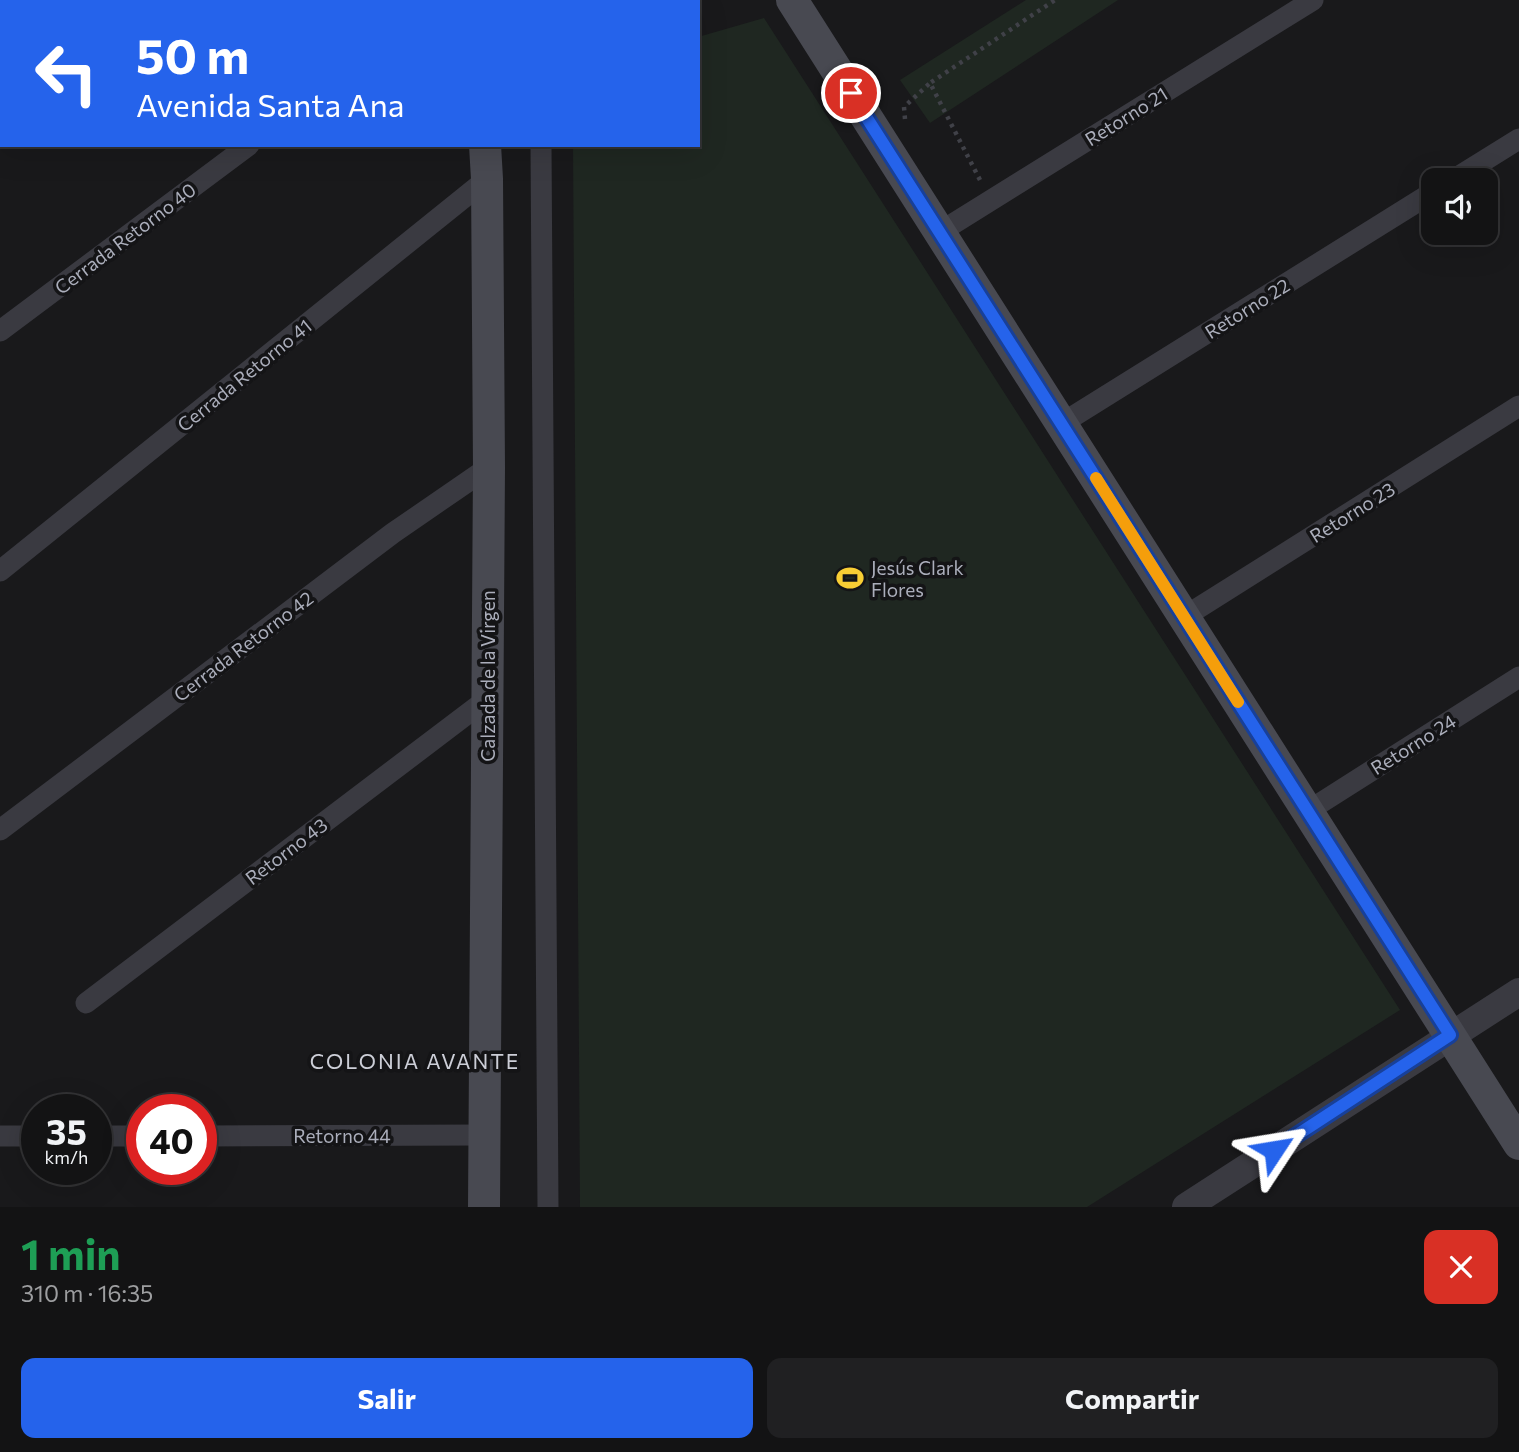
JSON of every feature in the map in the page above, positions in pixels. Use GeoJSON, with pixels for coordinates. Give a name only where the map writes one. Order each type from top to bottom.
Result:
{"type":"FeatureCollection","features":[{"type":"Feature","properties":{"kind":"main road"},"geometry":{"type":"LineString","coordinates":[[792,0],[1519,1144]]}},
{"type":"Feature","properties":{"kind":"main road","name":"Calzada de la Virgen"},"geometry":{"type":"LineString","coordinates":[[484,1207],[489,467],[485,147]]}},
{"type":"Feature","properties":{"kind":"street","name":"Retorno 21"},"geometry":{"type":"LineString","coordinates":[[940,232],[1313,0]]}},
{"type":"Feature","properties":{"kind":"street"},"geometry":{"type":"LineString","coordinates":[[1472,168],[1519,139]]}},
{"type":"Feature","properties":{"kind":"street","name":"Cerrada Retorno 40"},"geometry":{"type":"LineString","coordinates":[[0,331],[246,147]]}},
{"type":"Feature","properties":{"kind":"street"},"geometry":{"type":"LineString","coordinates":[[541,147],[548,1207]]}},
{"type":"Feature","properties":{"kind":"street","name":"Cerrada Retorno 41"},"geometry":{"type":"LineString","coordinates":[[0,572],[487,179]]}},
{"type":"Feature","properties":{"kind":"street","name":"Retorno 22"},"geometry":{"type":"LineString","coordinates":[[1061,424],[1421,199]]}},
{"type":"Feature","properties":{"kind":"street","name":"Retorno 23"},"geometry":{"type":"LineString","coordinates":[[1184,617],[1519,407]]}},
{"type":"Feature","properties":{"kind":"street","name":"Cerrada Retorno 42"},"geometry":{"type":"LineString","coordinates":[[0,830],[393,533],[489,467]]}},
{"type":"Feature","properties":{"kind":"street","name":"Retorno 24"},"geometry":{"type":"LineString","coordinates":[[1308,811],[1519,677]]}},
{"type":"Feature","properties":{"kind":"street","name":"Retorno 43"},"geometry":{"type":"LineString","coordinates":[[86,1003],[487,699]]}},
{"type":"Feature","properties":{"kind":"street"},"geometry":{"type":"LineString","coordinates":[[1186,1207],[1519,992]]}},
{"type":"Feature","properties":{"kind":"street","name":"Retorno 44"},"geometry":{"type":"LineString","coordinates":[[217,1136],[484,1135]]}},
{"type":"Feature","properties":{"kind":"street"},"geometry":{"type":"LineString","coordinates":[[0,1136],[21,1136]]}},
{"type":"Feature","properties":{"kind":"path"},"geometry":{"type":"LineString","coordinates":[[909,125],[903,116],[904,107],[930,83],[1055,0]]}},
{"type":"Feature","properties":{"kind":"path"},"geometry":{"type":"LineString","coordinates":[[930,83],[991,200]]}},
{"type":"Feature","properties":{"kind":"shaded area"},"geometry":{"type":"Polygon","coordinates":[[[1026,0],[1118,0],[930,123],[900,80],[1026,0]]]}},
{"type":"Feature","properties":{"kind":"shaded area","name":"Jesús Clark Flores"},"geometry":{"type":"Polygon","coordinates":[[[764,18],[1400,1010],[1087,1207],[580,1207],[573,147],[700,147],[700,36],[764,18]]]}},
{"type":"Feature","properties":{"kind":"slow traffic"},"geometry":{"type":"LineString","coordinates":[[1096,478],[1238,702]]}},
{"type":"Feature","properties":{"kind":"place","name":"Jesús Clark Flores"},"geometry":{"type":"Point","coordinates":[850,578]}},
{"type":"Feature","properties":{"kind":"district","name":"COLONIA AVANTE"},"geometry":{"type":"Point","coordinates":[415,1060]}},
{"type":"Feature","properties":{"kind":"route"},"geometry":{"type":"LineString","coordinates":[[851,93],[1450,1035],[1274,1150]]}}]}
